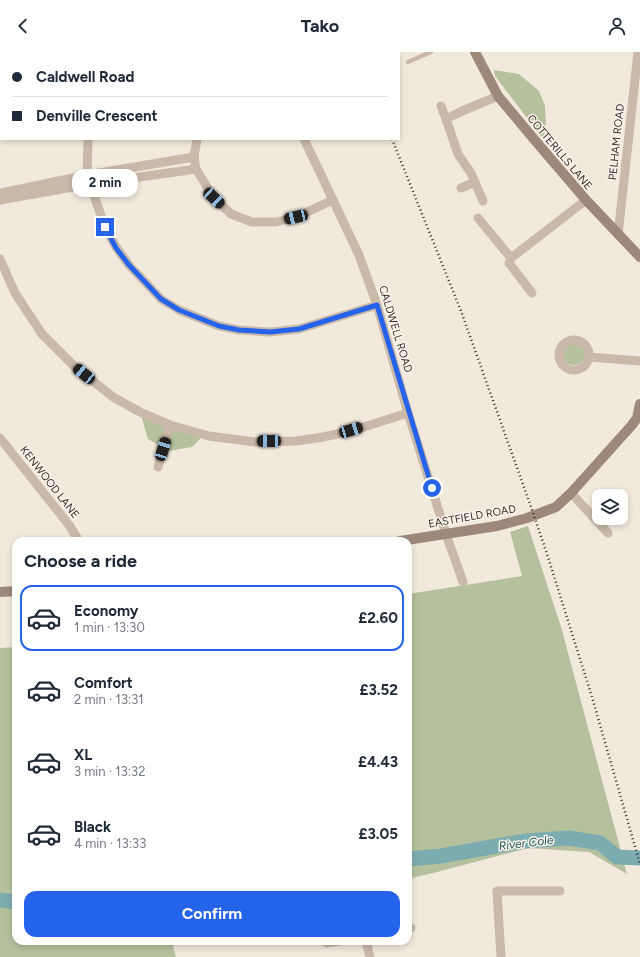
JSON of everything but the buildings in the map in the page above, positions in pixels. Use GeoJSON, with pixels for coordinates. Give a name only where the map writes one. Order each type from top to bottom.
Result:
{"type":"FeatureCollection","features":[{"type":"Feature","properties":{"kind":"street","name":"COTTERILLS LANE"},"geometry":{"type":"LineString","coordinates":[[475,52],[498,96],[586,200],[640,257]]}},
{"type":"Feature","properties":{"kind":"street","name":"PELHAM ROAD"},"geometry":{"type":"LineString","coordinates":[[618,235],[638,52]]}},
{"type":"Feature","properties":{"kind":"street"},"geometry":{"type":"LineString","coordinates":[[446,119],[498,96]]}},
{"type":"Feature","properties":{"kind":"street"},"geometry":{"type":"LineString","coordinates":[[441,106],[458,154],[471,173],[483,201]]}},
{"type":"Feature","properties":{"kind":"street"},"geometry":{"type":"LineString","coordinates":[[88,140],[89,179],[105,227],[116,248],[129,265],[161,299],[179,310],[219,326],[239,330],[270,332],[299,329],[377,305]]}},
{"type":"Feature","properties":{"kind":"street"},"geometry":{"type":"LineString","coordinates":[[197,140],[194,158],[196,169],[214,198],[231,214],[252,222],[276,222],[296,217],[333,200]]}},
{"type":"Feature","properties":{"kind":"street","name":"CALDWELL ROAD"},"geometry":{"type":"LineString","coordinates":[[304,140],[358,255],[377,305],[408,413],[446,534],[463,582]]}},
{"type":"Feature","properties":{"kind":"street"},"geometry":{"type":"LineString","coordinates":[[0,200],[89,179],[194,158]]}},
{"type":"Feature","properties":{"kind":"street"},"geometry":{"type":"LineString","coordinates":[[0,193],[89,179],[196,169]]}},
{"type":"Feature","properties":{"kind":"street"},"geometry":{"type":"LineString","coordinates":[[461,188],[475,182]]}},
{"type":"Feature","properties":{"kind":"street"},"geometry":{"type":"LineString","coordinates":[[510,258],[586,200]]}},
{"type":"Feature","properties":{"kind":"street"},"geometry":{"type":"LineString","coordinates":[[478,218],[510,258],[509,263],[532,293]]}},
{"type":"Feature","properties":{"kind":"street"},"geometry":{"type":"LineString","coordinates":[[0,259],[15,293],[42,334],[74,366],[113,397],[142,413],[170,425],[209,436],[255,442],[296,440],[323,437],[408,413]]}},
{"type":"Feature","properties":{"kind":"street"},"geometry":{"type":"LineString","coordinates":[[589,357],[640,361]]}},
{"type":"Feature","properties":{"kind":"street","name":"EASTFIELD ROAD"},"geometry":{"type":"LineString","coordinates":[[412,539],[497,526],[527,518],[556,507],[571,493],[632,425],[637,418],[640,404]]}},
{"type":"Feature","properties":{"kind":"street"},"geometry":{"type":"LineString","coordinates":[[158,467],[170,425]]}},
{"type":"Feature","properties":{"kind":"street","name":"KENWOOD LANE"},"geometry":{"type":"LineString","coordinates":[[0,438],[76,537]]}},
{"type":"Feature","properties":{"kind":"street"},"geometry":{"type":"LineString","coordinates":[[571,493],[608,533]]}},
{"type":"Feature","properties":{"kind":"street"},"geometry":{"type":"LineString","coordinates":[[0,592],[12,591]]}},
{"type":"Feature","properties":{"kind":"street"},"geometry":{"type":"LineString","coordinates":[[501,957],[496,891],[560,891]]}},
{"type":"Feature","properties":{"kind":"street"},"geometry":{"type":"LineString","coordinates":[[367,945],[370,957]]}},
{"type":"Feature","properties":{"kind":"lane"},"geometry":{"type":"LineString","coordinates":[[408,62],[431,52]]}},
{"type":"Feature","properties":{"kind":"green space"},"geometry":{"type":"Polygon","coordinates":[[[494,70],[519,74],[539,91],[545,106],[546,124],[543,139],[495,76],[494,70]]]}},
{"type":"Feature","properties":{"kind":"green space"},"geometry":{"type":"Polygon","coordinates":[[[574,343],[582,346],[585,354],[582,362],[574,365],[566,362],[563,354],[566,346],[574,343]]]}},
{"type":"Feature","properties":{"kind":"green space"},"geometry":{"type":"Polygon","coordinates":[[[141,415],[204,435],[192,447],[169,451],[148,439],[141,415]]]}},
{"type":"Feature","properties":{"kind":"green space"},"geometry":{"type":"Polygon","coordinates":[[[528,526],[562,630],[627,874],[589,852],[528,848],[412,878],[412,593],[522,576],[510,532],[528,526]]]}},
{"type":"Feature","properties":{"kind":"green space"},"geometry":{"type":"Polygon","coordinates":[[[12,647],[12,945],[175,945],[173,946],[176,957],[0,957],[0,648],[12,647]]]}},
{"type":"Feature","properties":{"kind":"waterway","name":"River Cole"},"geometry":{"type":"LineString","coordinates":[[412,859],[441,856],[525,841],[569,838],[600,843],[617,857],[640,858]]}},
{"type":"Feature","properties":{"kind":"waterway","name":"River Cole"},"geometry":{"type":"LineString","coordinates":[[0,900],[12,902]]}},
{"type":"Feature","properties":{"kind":"railway"},"geometry":{"type":"LineString","coordinates":[[392,140],[461,311],[530,504],[592,697],[640,864]]}},
{"type":"Feature","properties":{"kind":"route"},"geometry":{"type":"LineString","coordinates":[[105,227],[116,248],[129,265],[161,299],[179,310],[219,326],[239,330],[270,332],[299,329],[377,305],[408,413],[432,488]]}}]}
